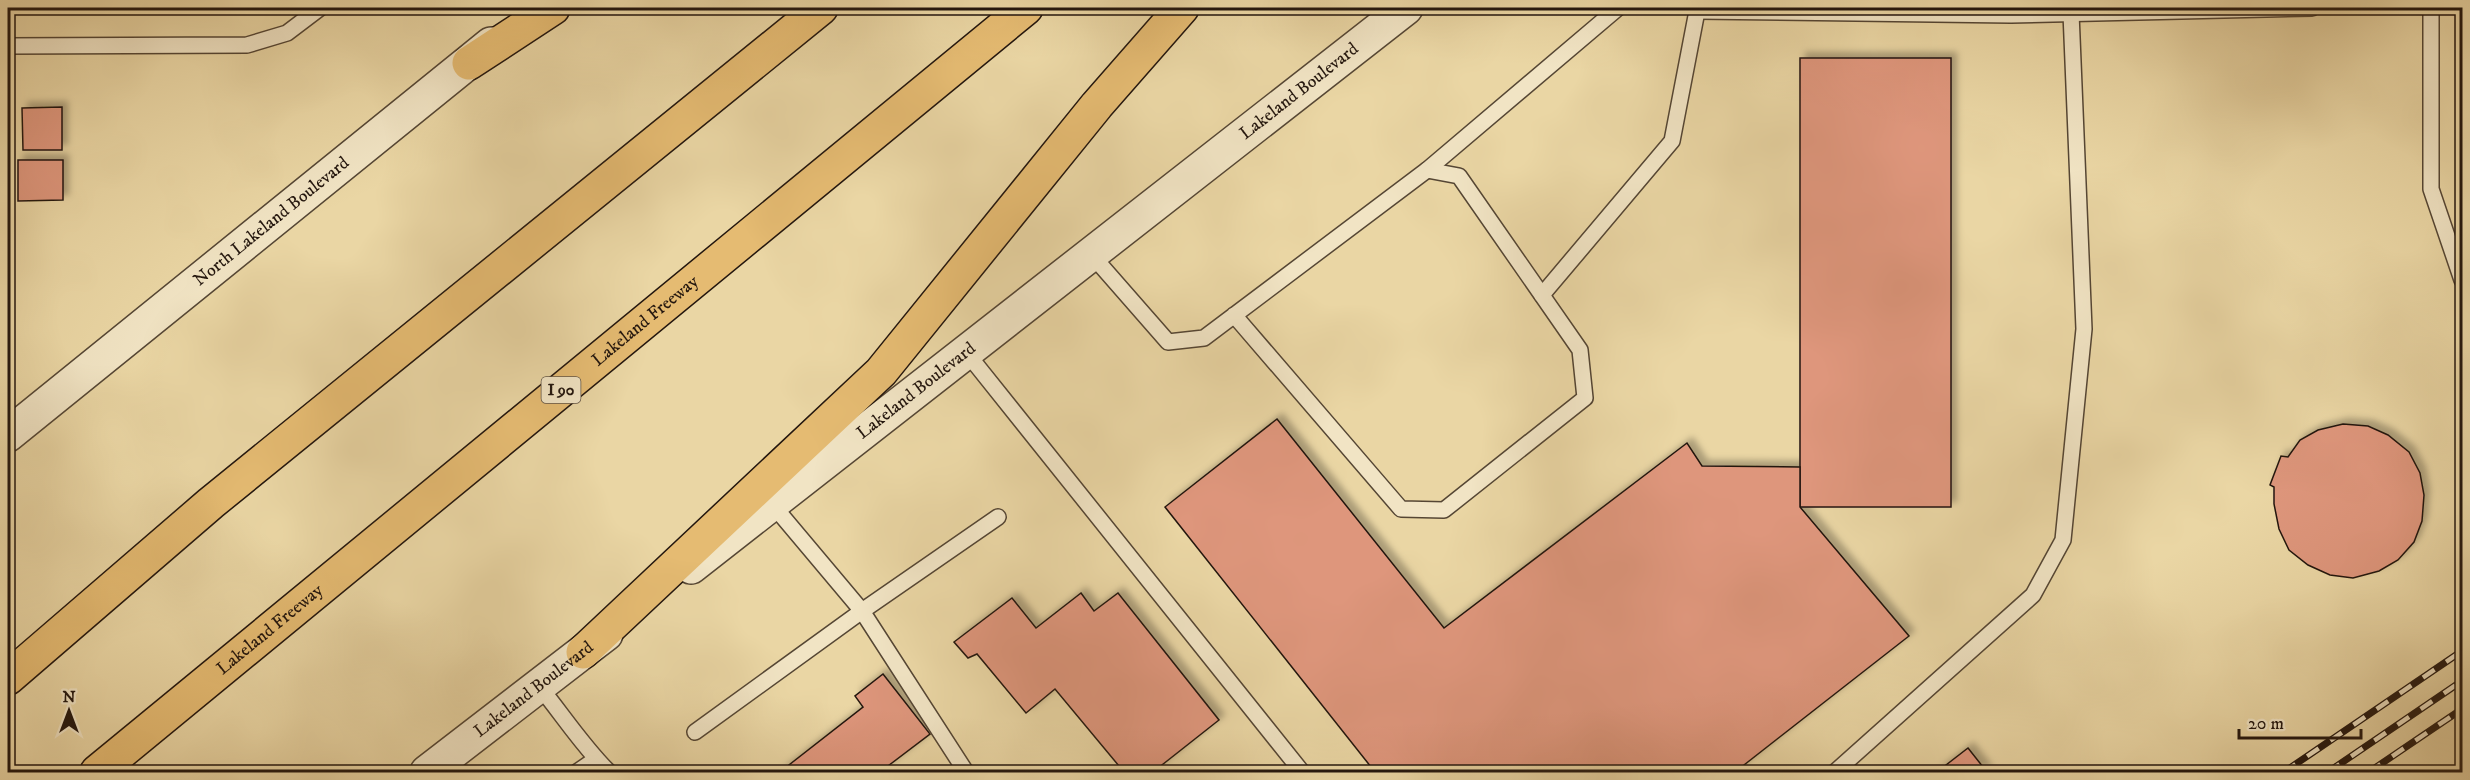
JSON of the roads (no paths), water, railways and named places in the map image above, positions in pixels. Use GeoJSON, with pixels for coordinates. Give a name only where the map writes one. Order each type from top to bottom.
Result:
{"type":"FeatureCollection","features":[{"type":"Feature","properties":{"kind":"highway"},"geometry":{"type":"LineString","coordinates":[[469,63],[553,8]]}},
{"type":"Feature","properties":{"kind":"highway"},"geometry":{"type":"LineString","coordinates":[[8,678],[210,503],[822,8]]}},
{"type":"Feature","properties":{"kind":"highway","name":"Lakeland Freeway"},"geometry":{"type":"LineString","coordinates":[[97,772],[1026,8]]}},
{"type":"Feature","properties":{"kind":"highway"},"geometry":{"type":"LineString","coordinates":[[583,652],[881,372],[1097,105],[1182,8]]}},
{"type":"Feature","properties":{"kind":"street","name":"North Lakeland Boulevard"},"geometry":{"type":"LineString","coordinates":[[8,435],[469,63],[533,8]]}},
{"type":"Feature","properties":{"kind":"street","name":"Lakeland Boulevard"},"geometry":{"type":"LineString","coordinates":[[427,772],[1406,8]]}},
{"type":"Feature","properties":{"kind":"lane"},"geometry":{"type":"LineString","coordinates":[[8,46],[247,45],[287,33],[320,8]]}},
{"type":"Feature","properties":{"kind":"lane"},"geometry":{"type":"LineString","coordinates":[[1091,254],[1168,342],[1204,338],[1428,170],[1618,8]]}},
{"type":"Feature","properties":{"kind":"lane"},"geometry":{"type":"LineString","coordinates":[[1542,295],[1672,141],[1695,9],[2312,8]]}},
{"type":"Feature","properties":{"kind":"lane"},"geometry":{"type":"LineString","coordinates":[[2431,8],[2431,189],[2463,279]]}},
{"type":"Feature","properties":{"kind":"lane"},"geometry":{"type":"LineString","coordinates":[[1835,772],[2033,595],[2063,540],[2084,329],[2069,10]]}},
{"type":"Feature","properties":{"kind":"lane"},"geometry":{"type":"LineString","coordinates":[[1234,315],[1401,509],[1444,510],[1585,398],[1580,350],[1459,176],[1428,170]]}},
{"type":"Feature","properties":{"kind":"lane"},"geometry":{"type":"LineString","coordinates":[[966,352],[1302,772]]}},
{"type":"Feature","properties":{"kind":"lane"},"geometry":{"type":"LineString","coordinates":[[772,504],[862,611],[966,772]]}},
{"type":"Feature","properties":{"kind":"lane"},"geometry":{"type":"LineString","coordinates":[[695,732],[862,611],[998,517]]}},
{"type":"Feature","properties":{"kind":"lane"},"geometry":{"type":"LineString","coordinates":[[539,686],[596,759],[609,772]]}},
{"type":"Feature","properties":{"kind":"lane"},"geometry":{"type":"LineString","coordinates":[[577,772],[596,759]]}},
{"type":"Feature","properties":{"kind":"railway"},"geometry":{"type":"LineString","coordinates":[[2284,772],[2462,651]]}},
{"type":"Feature","properties":{"kind":"railway"},"geometry":{"type":"LineString","coordinates":[[2328,772],[2462,681]]}},
{"type":"Feature","properties":{"kind":"railway"},"geometry":{"type":"LineString","coordinates":[[2369,772],[2462,709]]}}]}
